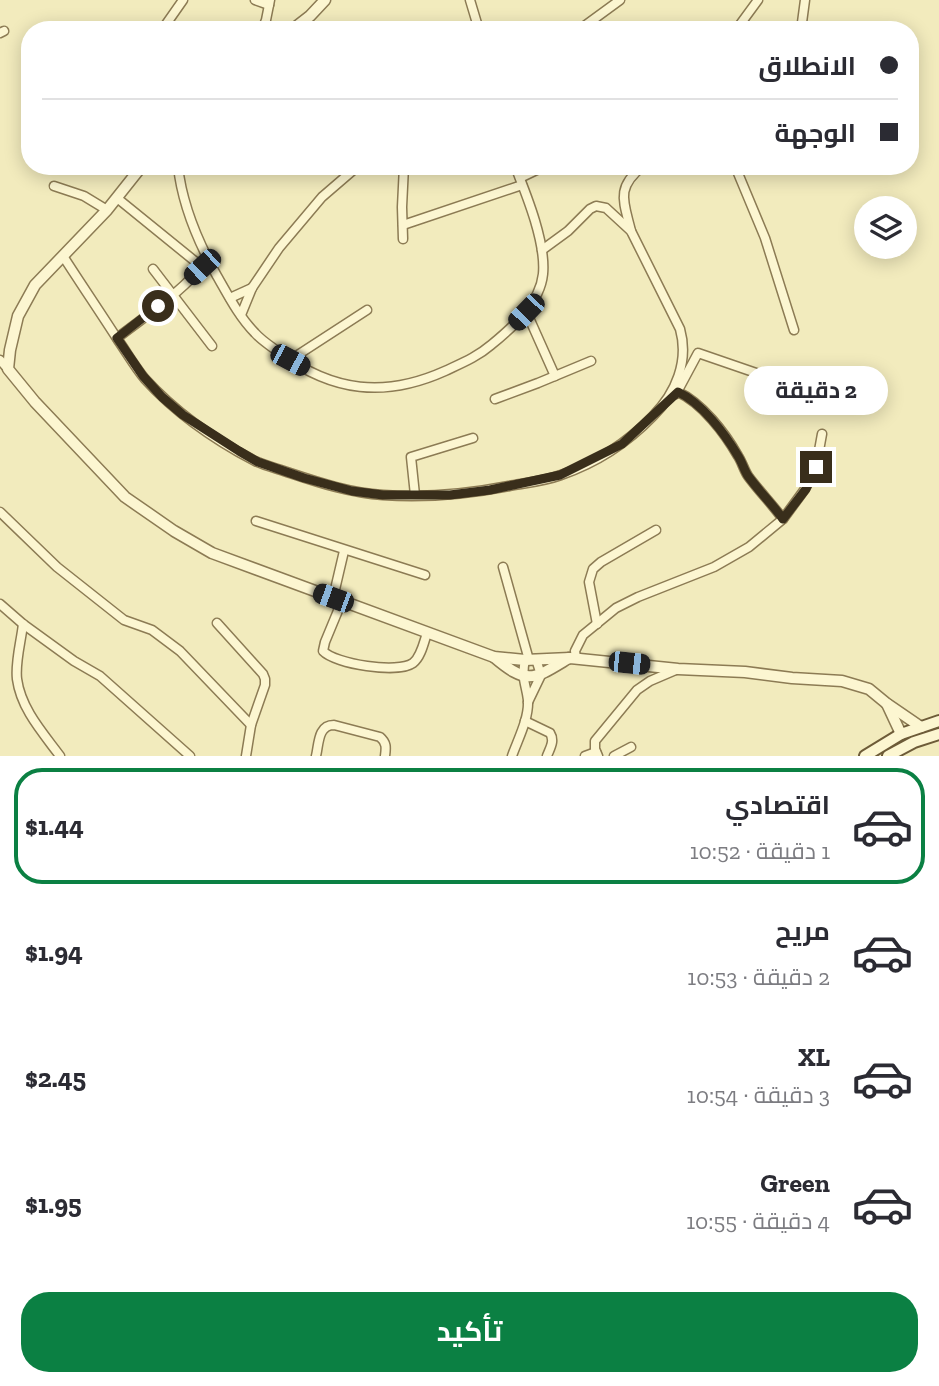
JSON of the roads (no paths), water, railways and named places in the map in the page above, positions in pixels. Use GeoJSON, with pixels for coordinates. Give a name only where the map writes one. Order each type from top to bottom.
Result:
{"type":"FeatureCollection","features":[{"type":"Feature","properties":{"kind":"main road"},"geometry":{"type":"LineString","coordinates":[[865,756],[901,734],[939,721]]}},
{"type":"Feature","properties":{"kind":"main road"},"geometry":{"type":"LineString","coordinates":[[888,756],[914,742],[939,734]]}},
{"type":"Feature","properties":{"kind":"street"},"geometry":{"type":"LineString","coordinates":[[168,21],[183,0]]}},
{"type":"Feature","properties":{"kind":"street"},"geometry":{"type":"LineString","coordinates":[[255,0],[269,2],[266,21]]}},
{"type":"Feature","properties":{"kind":"street"},"geometry":{"type":"LineString","coordinates":[[304,21],[326,0]]}},
{"type":"Feature","properties":{"kind":"street"},"geometry":{"type":"LineString","coordinates":[[470,0],[476,21]]}},
{"type":"Feature","properties":{"kind":"street"},"geometry":{"type":"LineString","coordinates":[[591,21],[620,0]]}},
{"type":"Feature","properties":{"kind":"street"},"geometry":{"type":"LineString","coordinates":[[743,21],[758,0]]}},
{"type":"Feature","properties":{"kind":"street"},"geometry":{"type":"LineString","coordinates":[[802,21],[805,0]]}},
{"type":"Feature","properties":{"kind":"street"},"geometry":{"type":"LineString","coordinates":[[8,369],[18,316],[34,285],[107,210],[135,175]]}},
{"type":"Feature","properties":{"kind":"street"},"geometry":{"type":"LineString","coordinates":[[179,175],[190,218],[208,259],[230,299],[256,334],[290,360],[329,381],[355,387],[376,388],[431,377],[477,356],[504,335],[526,312],[536,296],[544,261],[538,232],[518,175]]}},
{"type":"Feature","properties":{"kind":"street"},"geometry":{"type":"LineString","coordinates":[[241,315],[252,288],[279,248],[322,197],[348,175]]}},
{"type":"Feature","properties":{"kind":"street"},"geometry":{"type":"LineString","coordinates":[[403,175],[403,239]]}},
{"type":"Feature","properties":{"kind":"street"},"geometry":{"type":"LineString","coordinates":[[402,225],[521,182],[532,175]]}},
{"type":"Feature","properties":{"kind":"street"},"geometry":{"type":"LineString","coordinates":[[632,175],[622,196],[631,232],[684,342],[678,379],[666,403]]}},
{"type":"Feature","properties":{"kind":"street"},"geometry":{"type":"LineString","coordinates":[[739,175],[765,238],[794,330]]}},
{"type":"Feature","properties":{"kind":"street"},"geometry":{"type":"LineString","coordinates":[[54,187],[84,196],[107,210]]}},
{"type":"Feature","properties":{"kind":"street"},"geometry":{"type":"LineString","coordinates":[[117,198],[202,267]]}},
{"type":"Feature","properties":{"kind":"street"},"geometry":{"type":"LineString","coordinates":[[542,250],[569,231],[596,206],[606,208],[631,232]]}},
{"type":"Feature","properties":{"kind":"street"},"geometry":{"type":"LineString","coordinates":[[63,256],[143,376],[183,415],[258,462],[352,491],[383,495],[450,495],[490,490],[560,475],[622,444],[644,425],[678,392],[698,354],[762,375],[779,388]]}},
{"type":"Feature","properties":{"kind":"street"},"geometry":{"type":"LineString","coordinates":[[117,338],[172,295],[208,259]]}},
{"type":"Feature","properties":{"kind":"street"},"geometry":{"type":"LineString","coordinates":[[153,269],[212,346]]}},
{"type":"Feature","properties":{"kind":"street"},"geometry":{"type":"LineString","coordinates":[[230,299],[252,288]]}},
{"type":"Feature","properties":{"kind":"street"},"geometry":{"type":"LineString","coordinates":[[290,360],[367,310]]}},
{"type":"Feature","properties":{"kind":"street"},"geometry":{"type":"LineString","coordinates":[[526,312],[555,376]]}},
{"type":"Feature","properties":{"kind":"street"},"geometry":{"type":"LineString","coordinates":[[0,360],[35,402],[125,497],[212,553],[494,657],[530,660],[573,658],[842,681],[869,689],[921,727]]}},
{"type":"Feature","properties":{"kind":"street"},"geometry":{"type":"LineString","coordinates":[[495,398],[591,360]]}},
{"type":"Feature","properties":{"kind":"street"},"geometry":{"type":"LineString","coordinates":[[678,392],[698,404],[713,422],[731,444],[748,476],[783,519]]}},
{"type":"Feature","properties":{"kind":"street"},"geometry":{"type":"LineString","coordinates":[[494,657],[523,676],[541,675],[573,658],[583,635],[616,608],[714,567],[749,547],[783,519],[806,489],[816,467],[822,434]]}},
{"type":"Feature","properties":{"kind":"street"},"geometry":{"type":"LineString","coordinates":[[415,495],[411,457],[473,438]]}},
{"type":"Feature","properties":{"kind":"street"},"geometry":{"type":"LineString","coordinates":[[0,512],[57,566],[124,620],[152,631],[180,651],[251,725]]}},
{"type":"Feature","properties":{"kind":"street"},"geometry":{"type":"LineString","coordinates":[[256,522],[425,575]]}},
{"type":"Feature","properties":{"kind":"street"},"geometry":{"type":"LineString","coordinates":[[597,624],[589,582],[593,569],[656,530]]}},
{"type":"Feature","properties":{"kind":"street"},"geometry":{"type":"LineString","coordinates":[[344,551],[338,599],[323,651],[326,654],[351,663],[393,669],[403,667],[419,657],[427,633]]}},
{"type":"Feature","properties":{"kind":"street"},"geometry":{"type":"LineString","coordinates":[[503,567],[530,660],[541,675]]}},
{"type":"Feature","properties":{"kind":"street"},"geometry":{"type":"LineString","coordinates":[[0,604],[74,661],[100,676],[190,756]]}},
{"type":"Feature","properties":{"kind":"street"},"geometry":{"type":"LineString","coordinates":[[217,623],[265,679],[251,725],[246,756]]}},
{"type":"Feature","properties":{"kind":"street"},"geometry":{"type":"LineString","coordinates":[[23,624],[17,672],[19,687],[33,720],[60,756]]}},
{"type":"Feature","properties":{"kind":"street"},"geometry":{"type":"LineString","coordinates":[[528,702],[523,676],[530,660]]}},
{"type":"Feature","properties":{"kind":"street"},"geometry":{"type":"LineString","coordinates":[[585,756],[597,754],[595,741],[637,690],[678,669]]}},
{"type":"Feature","properties":{"kind":"street"},"geometry":{"type":"LineString","coordinates":[[512,756],[525,721],[528,702],[541,675]]}},
{"type":"Feature","properties":{"kind":"street"},"geometry":{"type":"LineString","coordinates":[[886,703],[901,734]]}},
{"type":"Feature","properties":{"kind":"street"},"geometry":{"type":"LineString","coordinates":[[525,721],[552,736],[547,756]]}},
{"type":"Feature","properties":{"kind":"street"},"geometry":{"type":"LineString","coordinates":[[316,756],[322,732],[327,726],[334,725],[380,737],[385,743],[385,756]]}},
{"type":"Feature","properties":{"kind":"street"},"geometry":{"type":"LineString","coordinates":[[614,756],[631,747]]}}]}
